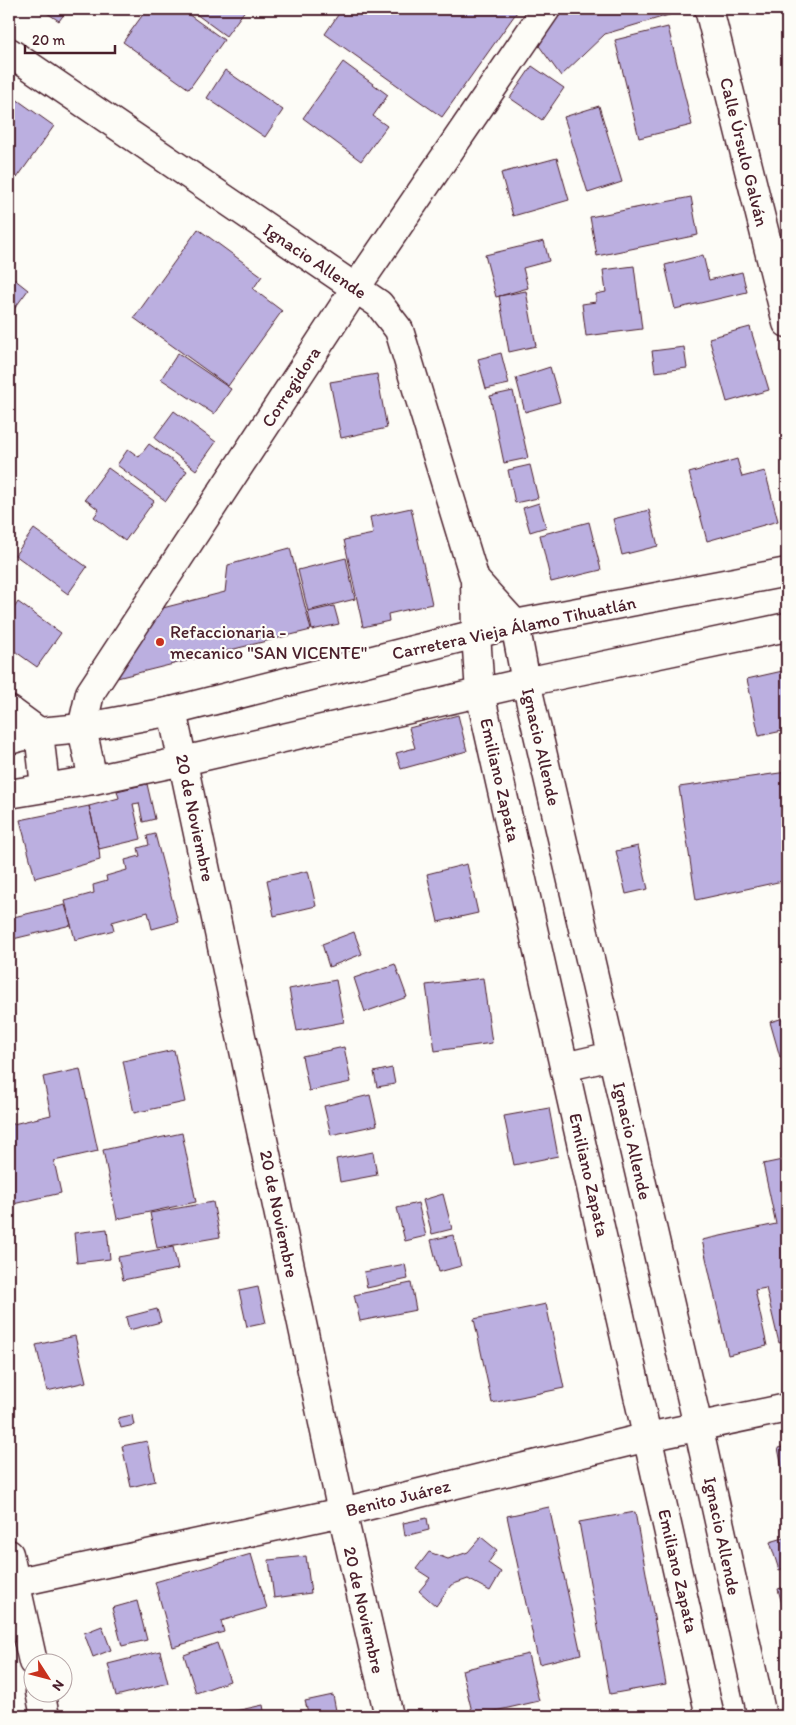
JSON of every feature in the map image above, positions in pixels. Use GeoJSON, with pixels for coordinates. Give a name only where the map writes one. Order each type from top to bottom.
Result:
{"type":"FeatureCollection","features":[{"type":"Feature","properties":{"kind":"street","name":"Corregidora"},"geometry":{"type":"LineString","coordinates":[[93,780],[82,728],[90,693],[356,289],[546,9]]}},
{"type":"Feature","properties":{"kind":"street","name":"Calle Úrsulo Galván"},"geometry":{"type":"LineString","coordinates":[[709,9],[787,323]]}},
{"type":"Feature","properties":{"kind":"street","name":"Ignacio Allende"},"geometry":{"type":"LineString","coordinates":[[9,52],[379,304],[399,330],[475,580],[476,634]]}},
{"type":"Feature","properties":{"kind":"street","name":"Carretera Vieja Álamo Tihuatlán"},"geometry":{"type":"LineString","coordinates":[[9,740],[39,732],[82,728],[172,711],[515,624],[787,572]]}},
{"type":"Feature","properties":{"kind":"street","name":"Ignacio Allende"},"geometry":{"type":"LineString","coordinates":[[475,580],[515,624],[526,682],[698,1426],[762,1716]]}},
{"type":"Feature","properties":{"kind":"street"},"geometry":{"type":"LineString","coordinates":[[9,794],[93,780],[183,761],[526,682],[787,627]]}},
{"type":"Feature","properties":{"kind":"street","name":"Emiliano Zapata"},"geometry":{"type":"LineString","coordinates":[[476,634],[480,693],[710,1716]]}},
{"type":"Feature","properties":{"kind":"street"},"geometry":{"type":"LineString","coordinates":[[9,710],[39,732],[45,788]]}},
{"type":"Feature","properties":{"kind":"street","name":"20 de Noviembre"},"geometry":{"type":"LineString","coordinates":[[172,711],[342,1512],[389,1716]]}},
{"type":"Feature","properties":{"kind":"street"},"geometry":{"type":"LineString","coordinates":[[564,1066],[612,1056]]}},
{"type":"Feature","properties":{"kind":"street","name":"Benito Juárez"},"geometry":{"type":"LineString","coordinates":[[12,1583],[342,1512],[648,1437],[787,1408]]}},
{"type":"Feature","properties":{"kind":"street"},"geometry":{"type":"LineString","coordinates":[[9,1554],[12,1583],[30,1652]]}},
{"type":"Feature","properties":{"kind":"street"},"geometry":{"type":"LineString","coordinates":[[42,1702],[45,1716]]}},
{"type":"Feature","properties":{"kind":"building"},"geometry":{"type":"Polygon","coordinates":[[[41,9],[68,9],[59,21],[41,9]]]}},
{"type":"Feature","properties":{"kind":"building"},"geometry":{"type":"Polygon","coordinates":[[[147,9],[181,9],[224,40],[189,89],[123,42],[147,9]]]}},
{"type":"Feature","properties":{"kind":"building"},"geometry":{"type":"Polygon","coordinates":[[[199,9],[246,9],[226,36],[196,14],[199,9]]]}},
{"type":"Feature","properties":{"kind":"building"},"geometry":{"type":"Polygon","coordinates":[[[342,9],[519,9],[442,117],[325,34],[342,9]]]}},
{"type":"Feature","properties":{"kind":"building"},"geometry":{"type":"Polygon","coordinates":[[[565,9],[679,9],[679,12],[605,34],[561,76],[537,43],[565,9]]]}},
{"type":"Feature","properties":{"kind":"building"},"geometry":{"type":"Polygon","coordinates":[[[668,27],[692,125],[639,138],[615,40],[668,27]]]}},
{"type":"Feature","properties":{"kind":"building"},"geometry":{"type":"Polygon","coordinates":[[[343,62],[388,95],[373,116],[387,126],[361,161],[303,118],[343,62]]]}},
{"type":"Feature","properties":{"kind":"building"},"geometry":{"type":"Polygon","coordinates":[[[532,66],[564,88],[542,120],[510,98],[532,66]]]}},
{"type":"Feature","properties":{"kind":"building"},"geometry":{"type":"Polygon","coordinates":[[[225,70],[283,110],[265,137],[207,98],[225,70]]]}},
{"type":"Feature","properties":{"kind":"building"},"geometry":{"type":"Polygon","coordinates":[[[9,94],[54,126],[17,178],[9,172],[9,94]]]}},
{"type":"Feature","properties":{"kind":"building"},"geometry":{"type":"Polygon","coordinates":[[[599,106],[622,182],[588,193],[564,117],[599,106]]]}},
{"type":"Feature","properties":{"kind":"building"},"geometry":{"type":"Polygon","coordinates":[[[557,158],[569,200],[513,216],[501,173],[557,158]]]}},
{"type":"Feature","properties":{"kind":"building"},"geometry":{"type":"Polygon","coordinates":[[[691,197],[698,235],[597,256],[590,217],[691,197]]]}},
{"type":"Feature","properties":{"kind":"building"},"geometry":{"type":"Polygon","coordinates":[[[198,229],[262,276],[253,289],[282,311],[228,386],[134,318],[198,229]]]}},
{"type":"Feature","properties":{"kind":"building"},"geometry":{"type":"Polygon","coordinates":[[[544,241],[549,261],[523,268],[528,288],[496,297],[485,255],[544,241]]]}},
{"type":"Feature","properties":{"kind":"building"},"geometry":{"type":"Polygon","coordinates":[[[703,255],[709,280],[742,272],[747,292],[675,309],[665,265],[703,255]]]}},
{"type":"Feature","properties":{"kind":"building"},"geometry":{"type":"Polygon","coordinates":[[[634,266],[642,329],[586,336],[582,304],[596,302],[596,294],[606,292],[603,270],[634,266]]]}},
{"type":"Feature","properties":{"kind":"building"},"geometry":{"type":"Polygon","coordinates":[[[9,275],[28,290],[9,316],[9,275]]]}},
{"type":"Feature","properties":{"kind":"building"},"geometry":{"type":"Polygon","coordinates":[[[526,291],[536,346],[509,352],[499,296],[526,291]]]}},
{"type":"Feature","properties":{"kind":"building"},"geometry":{"type":"Polygon","coordinates":[[[750,327],[769,390],[727,402],[709,338],[750,327]]]}},
{"type":"Feature","properties":{"kind":"building"},"geometry":{"type":"Polygon","coordinates":[[[684,347],[687,368],[655,372],[652,351],[684,347]]]}},
{"type":"Feature","properties":{"kind":"building"},"geometry":{"type":"Polygon","coordinates":[[[178,353],[231,389],[214,414],[161,379],[178,353]]]}},
{"type":"Feature","properties":{"kind":"building"},"geometry":{"type":"Polygon","coordinates":[[[501,353],[509,384],[486,389],[478,359],[501,353]]]}},
{"type":"Feature","properties":{"kind":"building"},"geometry":{"type":"Polygon","coordinates":[[[550,367],[560,402],[525,412],[516,378],[550,367]]]}},
{"type":"Feature","properties":{"kind":"building"},"geometry":{"type":"Polygon","coordinates":[[[377,374],[387,428],[341,438],[330,382],[377,374]]]}},
{"type":"Feature","properties":{"kind":"building"},"geometry":{"type":"Polygon","coordinates":[[[513,391],[528,458],[504,463],[490,396],[513,391]]]}},
{"type":"Feature","properties":{"kind":"building"},"geometry":{"type":"Polygon","coordinates":[[[174,411],[216,442],[196,470],[154,438],[174,411]]]}},
{"type":"Feature","properties":{"kind":"building"},"geometry":{"type":"Polygon","coordinates":[[[149,444],[187,471],[166,501],[117,465],[128,449],[139,457],[149,444]]]}},
{"type":"Feature","properties":{"kind":"building"},"geometry":{"type":"Polygon","coordinates":[[[737,459],[742,477],[765,471],[778,521],[707,541],[689,473],[737,459]]]}},
{"type":"Feature","properties":{"kind":"building"},"geometry":{"type":"Polygon","coordinates":[[[530,465],[538,498],[515,503],[508,470],[530,465]]]}},
{"type":"Feature","properties":{"kind":"building"},"geometry":{"type":"Polygon","coordinates":[[[108,468],[154,501],[125,541],[94,517],[99,510],[85,499],[108,468]]]}},
{"type":"Feature","properties":{"kind":"building"},"geometry":{"type":"Polygon","coordinates":[[[539,503],[546,527],[530,532],[523,508],[539,503]]]}},
{"type":"Feature","properties":{"kind":"building"},"geometry":{"type":"Polygon","coordinates":[[[411,508],[432,604],[388,614],[389,621],[363,627],[344,540],[373,534],[370,517],[411,508]]]}},
{"type":"Feature","properties":{"kind":"building"},"geometry":{"type":"Polygon","coordinates":[[[649,510],[658,546],[622,555],[613,519],[649,510]]]}},
{"type":"Feature","properties":{"kind":"building"},"geometry":{"type":"Polygon","coordinates":[[[589,522],[601,570],[551,582],[540,535],[589,522]]]}},
{"type":"Feature","properties":{"kind":"building"},"geometry":{"type":"Polygon","coordinates":[[[34,529],[87,567],[68,594],[15,555],[34,529]]]}},
{"type":"Feature","properties":{"kind":"building"},"geometry":{"type":"Polygon","coordinates":[[[290,548],[311,630],[105,681],[151,611],[225,592],[228,565],[290,548]]]}},
{"type":"Feature","properties":{"kind":"building"},"geometry":{"type":"Polygon","coordinates":[[[346,558],[355,599],[308,611],[298,570],[346,558]]]}},
{"type":"Feature","properties":{"kind":"building"},"geometry":{"type":"Polygon","coordinates":[[[18,602],[61,633],[37,667],[9,647],[9,616],[18,602]]]}},
{"type":"Feature","properties":{"kind":"building"},"geometry":{"type":"Polygon","coordinates":[[[334,606],[339,624],[312,630],[308,612],[334,606]]]}},
{"type":"Feature","properties":{"kind":"building"},"geometry":{"type":"Polygon","coordinates":[[[787,670],[787,730],[759,736],[747,679],[787,670]]]}},
{"type":"Feature","properties":{"kind":"building"},"geometry":{"type":"Polygon","coordinates":[[[458,715],[467,751],[401,769],[396,753],[415,748],[409,728],[458,715]]]}},
{"type":"Feature","properties":{"kind":"building"},"geometry":{"type":"Polygon","coordinates":[[[787,772],[787,880],[696,900],[679,787],[787,772]]]}},
{"type":"Feature","properties":{"kind":"building"},"geometry":{"type":"Polygon","coordinates":[[[147,784],[155,819],[143,822],[139,803],[133,804],[141,839],[99,849],[89,806],[119,798],[117,791],[147,784]]]}},
{"type":"Feature","properties":{"kind":"building"},"geometry":{"type":"Polygon","coordinates":[[[89,806],[100,860],[35,878],[20,820],[89,806]]]}},
{"type":"Feature","properties":{"kind":"building"},"geometry":{"type":"Polygon","coordinates":[[[155,834],[178,922],[152,929],[148,912],[112,922],[114,930],[75,940],[65,901],[94,893],[93,885],[107,881],[106,876],[127,870],[125,860],[140,856],[138,848],[149,845],[147,836],[155,834]]]}},
{"type":"Feature","properties":{"kind":"building"},"geometry":{"type":"Polygon","coordinates":[[[638,846],[648,889],[626,894],[616,851],[638,846]]]}},
{"type":"Feature","properties":{"kind":"building"},"geometry":{"type":"Polygon","coordinates":[[[467,864],[478,913],[438,922],[427,874],[467,864]]]}},
{"type":"Feature","properties":{"kind":"building"},"geometry":{"type":"Polygon","coordinates":[[[308,871],[316,906],[274,916],[267,880],[308,871]]]}},
{"type":"Feature","properties":{"kind":"building"},"geometry":{"type":"Polygon","coordinates":[[[65,905],[71,925],[9,940],[9,918],[65,905]]]}},
{"type":"Feature","properties":{"kind":"building"},"geometry":{"type":"Polygon","coordinates":[[[354,932],[362,954],[329,967],[322,944],[354,932]]]}},
{"type":"Feature","properties":{"kind":"building"},"geometry":{"type":"Polygon","coordinates":[[[395,964],[407,997],[365,1012],[354,978],[395,964]]]}},
{"type":"Feature","properties":{"kind":"building"},"geometry":{"type":"Polygon","coordinates":[[[483,978],[492,1043],[435,1051],[426,985],[483,978]]]}},
{"type":"Feature","properties":{"kind":"building"},"geometry":{"type":"Polygon","coordinates":[[[336,980],[344,1022],[297,1031],[289,989],[336,980]]]}},
{"type":"Feature","properties":{"kind":"building"},"geometry":{"type":"Polygon","coordinates":[[[787,1017],[787,1055],[780,1057],[770,1022],[787,1017]]]}},
{"type":"Feature","properties":{"kind":"building"},"geometry":{"type":"Polygon","coordinates":[[[344,1047],[351,1082],[309,1091],[302,1056],[344,1047]]]}},
{"type":"Feature","properties":{"kind":"building"},"geometry":{"type":"Polygon","coordinates":[[[174,1050],[185,1102],[134,1113],[123,1061],[174,1050]]]}},
{"type":"Feature","properties":{"kind":"building"},"geometry":{"type":"Polygon","coordinates":[[[392,1068],[395,1084],[377,1087],[374,1072],[392,1068]]]}},
{"type":"Feature","properties":{"kind":"building"},"geometry":{"type":"Polygon","coordinates":[[[80,1069],[98,1151],[54,1161],[61,1193],[9,1205],[9,1125],[51,1115],[43,1077],[80,1069]]]}},
{"type":"Feature","properties":{"kind":"building"},"geometry":{"type":"Polygon","coordinates":[[[370,1095],[377,1125],[331,1135],[324,1106],[370,1095]]]}},
{"type":"Feature","properties":{"kind":"building"},"geometry":{"type":"Polygon","coordinates":[[[549,1108],[558,1156],[514,1165],[504,1116],[549,1108]]]}},
{"type":"Feature","properties":{"kind":"building"},"geometry":{"type":"Polygon","coordinates":[[[182,1133],[196,1202],[117,1219],[103,1150],[182,1133]]]}},
{"type":"Feature","properties":{"kind":"building"},"geometry":{"type":"Polygon","coordinates":[[[373,1152],[377,1175],[340,1182],[336,1159],[373,1152]]]}},
{"type":"Feature","properties":{"kind":"building"},"geometry":{"type":"Polygon","coordinates":[[[787,1159],[787,1341],[779,1343],[766,1288],[755,1290],[767,1346],[728,1355],[702,1240],[776,1224],[763,1164],[787,1159]]]}},
{"type":"Feature","properties":{"kind":"building"},"geometry":{"type":"Polygon","coordinates":[[[443,1194],[452,1229],[432,1234],[423,1200],[443,1194]]]}},
{"type":"Feature","properties":{"kind":"building"},"geometry":{"type":"Polygon","coordinates":[[[213,1202],[220,1237],[157,1248],[150,1213],[213,1202]]]}},
{"type":"Feature","properties":{"kind":"building"},"geometry":{"type":"Polygon","coordinates":[[[418,1203],[426,1236],[405,1241],[397,1208],[418,1203]]]}},
{"type":"Feature","properties":{"kind":"building"},"geometry":{"type":"Polygon","coordinates":[[[107,1229],[110,1259],[77,1263],[74,1233],[107,1229]]]}},
{"type":"Feature","properties":{"kind":"building"},"geometry":{"type":"Polygon","coordinates":[[[453,1235],[461,1266],[439,1272],[431,1240],[453,1235]]]}},
{"type":"Feature","properties":{"kind":"building"},"geometry":{"type":"Polygon","coordinates":[[[173,1247],[178,1269],[123,1280],[118,1257],[173,1247]]]}},
{"type":"Feature","properties":{"kind":"building"},"geometry":{"type":"Polygon","coordinates":[[[405,1264],[408,1279],[367,1288],[364,1272],[405,1264]]]}},
{"type":"Feature","properties":{"kind":"building"},"geometry":{"type":"Polygon","coordinates":[[[411,1283],[416,1310],[360,1321],[354,1295],[411,1283]]]}},
{"type":"Feature","properties":{"kind":"building"},"geometry":{"type":"Polygon","coordinates":[[[258,1287],[266,1323],[247,1327],[239,1291],[258,1287]]]}},
{"type":"Feature","properties":{"kind":"building"},"geometry":{"type":"Polygon","coordinates":[[[546,1304],[564,1388],[492,1403],[474,1319],[546,1304]]]}},
{"type":"Feature","properties":{"kind":"building"},"geometry":{"type":"Polygon","coordinates":[[[157,1309],[161,1322],[129,1330],[126,1317],[157,1309]]]}},
{"type":"Feature","properties":{"kind":"building"},"geometry":{"type":"Polygon","coordinates":[[[75,1336],[86,1382],[47,1391],[36,1345],[75,1336]]]}},
{"type":"Feature","properties":{"kind":"building"},"geometry":{"type":"Polygon","coordinates":[[[132,1415],[134,1425],[121,1428],[118,1418],[132,1415]]]}},
{"type":"Feature","properties":{"kind":"building"},"geometry":{"type":"Polygon","coordinates":[[[147,1441],[155,1481],[131,1487],[122,1446],[147,1441]]]}},
{"type":"Feature","properties":{"kind":"building"},"geometry":{"type":"Polygon","coordinates":[[[787,1446],[787,1492],[778,1448],[787,1446]]]}},
{"type":"Feature","properties":{"kind":"building"},"geometry":{"type":"Polygon","coordinates":[[[549,1507],[581,1654],[539,1664],[507,1516],[549,1507]]]}},
{"type":"Feature","properties":{"kind":"building"},"geometry":{"type":"Polygon","coordinates":[[[635,1512],[666,1684],[610,1694],[579,1522],[635,1512]]]}},
{"type":"Feature","properties":{"kind":"building"},"geometry":{"type":"Polygon","coordinates":[[[427,1518],[429,1530],[405,1536],[403,1523],[427,1518]]]}},
{"type":"Feature","properties":{"kind":"building"},"geometry":{"type":"Polygon","coordinates":[[[481,1537],[497,1550],[488,1563],[501,1572],[490,1591],[468,1579],[451,1585],[436,1606],[419,1591],[430,1578],[416,1569],[429,1552],[448,1559],[468,1552],[481,1537]]]}},
{"type":"Feature","properties":{"kind":"building"},"geometry":{"type":"Polygon","coordinates":[[[787,1537],[787,1567],[779,1570],[770,1542],[787,1537]]]}},
{"type":"Feature","properties":{"kind":"building"},"geometry":{"type":"Polygon","coordinates":[[[251,1554],[267,1608],[221,1621],[224,1632],[173,1647],[155,1582],[251,1554]]]}},
{"type":"Feature","properties":{"kind":"building"},"geometry":{"type":"Polygon","coordinates":[[[306,1556],[311,1593],[274,1598],[269,1560],[306,1556]]]}},
{"type":"Feature","properties":{"kind":"building"},"geometry":{"type":"Polygon","coordinates":[[[787,1586],[787,1623],[778,1589],[787,1586]]]}},
{"type":"Feature","properties":{"kind":"building"},"geometry":{"type":"Polygon","coordinates":[[[137,1601],[147,1640],[122,1646],[112,1608],[137,1601]]]}},
{"type":"Feature","properties":{"kind":"building"},"geometry":{"type":"Polygon","coordinates":[[[102,1626],[111,1650],[93,1657],[84,1633],[102,1626]]]}},
{"type":"Feature","properties":{"kind":"building"},"geometry":{"type":"Polygon","coordinates":[[[217,1643],[230,1681],[196,1693],[184,1655],[217,1643]]]}},
{"type":"Feature","properties":{"kind":"building"},"geometry":{"type":"Polygon","coordinates":[[[160,1651],[168,1683],[116,1696],[108,1664],[160,1651]]]}},
{"type":"Feature","properties":{"kind":"building"},"geometry":{"type":"Polygon","coordinates":[[[528,1654],[539,1701],[473,1716],[462,1670],[528,1654]]]}},
{"type":"Feature","properties":{"kind":"building"},"geometry":{"type":"Polygon","coordinates":[[[333,1695],[337,1716],[309,1716],[305,1701],[333,1695]]]}},
{"type":"Feature","properties":{"kind":"building"},"geometry":{"type":"Polygon","coordinates":[[[263,1705],[265,1716],[223,1716],[222,1714],[263,1705]]]}},
{"type":"Feature","properties":{"kind":"place","name":"Refaccionaria - mecanico \"SAN VICENTE\""},"geometry":{"type":"Point","coordinates":[160,642]}}]}
